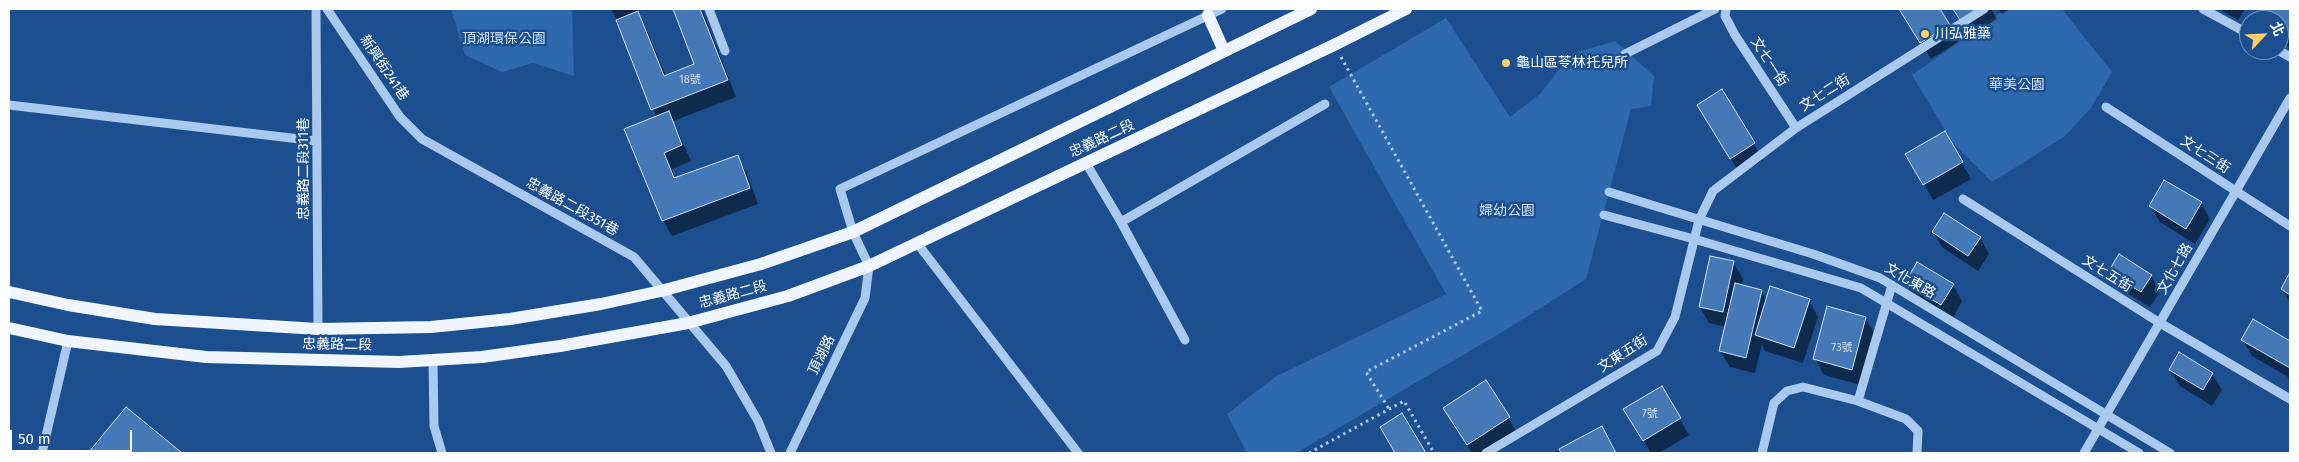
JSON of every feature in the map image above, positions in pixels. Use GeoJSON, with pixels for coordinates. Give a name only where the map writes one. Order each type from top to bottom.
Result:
{"type":"FeatureCollection","features":[{"type":"Feature","properties":{"kind":"main road","name":"忠義路二段"},"geometry":{"type":"LineString","coordinates":[[9,292],[68,305],[155,319],[318,329],[431,327],[510,319],[601,304],[661,291],[761,264],[853,232],[1311,9]]}},
{"type":"Feature","properties":{"kind":"main road","name":"忠義路二段"},"geometry":{"type":"LineString","coordinates":[[9,328],[68,340],[206,357],[433,361],[482,357],[560,346],[688,323],[788,296],[869,266],[1406,9]]}},
{"type":"Feature","properties":{"kind":"main road"},"geometry":{"type":"LineString","coordinates":[[1208,16],[1224,51]]}},
{"type":"Feature","properties":{"kind":"street","name":"忠義路二段311巷"},"geometry":{"type":"LineString","coordinates":[[316,9],[318,329]]}},
{"type":"Feature","properties":{"kind":"street","name":"新興街241巷"},"geometry":{"type":"LineString","coordinates":[[327,9],[400,117],[422,139]]}},
{"type":"Feature","properties":{"kind":"street"},"geometry":{"type":"LineString","coordinates":[[709,9],[725,51]]}},
{"type":"Feature","properties":{"kind":"street"},"geometry":{"type":"LineString","coordinates":[[869,266],[853,232],[840,189],[1222,9]]}},
{"type":"Feature","properties":{"kind":"street"},"geometry":{"type":"LineString","coordinates":[[1625,54],[1715,9]]}},
{"type":"Feature","properties":{"kind":"street","name":"文七一街"},"geometry":{"type":"LineString","coordinates":[[1726,9],[1725,16],[1735,35],[1796,128]]}},
{"type":"Feature","properties":{"kind":"street","name":"文七二街"},"geometry":{"type":"LineString","coordinates":[[1699,220],[1713,191],[1796,128],[1984,9]]}},
{"type":"Feature","properties":{"kind":"street"},"geometry":{"type":"LineString","coordinates":[[2203,9],[2239,29]]}},
{"type":"Feature","properties":{"kind":"street","name":"文化七路"},"geometry":{"type":"LineString","coordinates":[[2084,453],[2104,414],[2160,323],[2290,98]]}},
{"type":"Feature","properties":{"kind":"street"},"geometry":{"type":"LineString","coordinates":[[1121,222],[1325,104]]}},
{"type":"Feature","properties":{"kind":"street"},"geometry":{"type":"LineString","coordinates":[[9,105],[317,141]]}},
{"type":"Feature","properties":{"kind":"street","name":"文七三街"},"geometry":{"type":"LineString","coordinates":[[2106,107],[2290,226]]}},
{"type":"Feature","properties":{"kind":"street","name":"忠義路二段351巷"},"geometry":{"type":"LineString","coordinates":[[422,139],[634,257],[688,323]]}},
{"type":"Feature","properties":{"kind":"street"},"geometry":{"type":"LineString","coordinates":[[1086,163],[1121,222],[1185,340]]}},
{"type":"Feature","properties":{"kind":"street","name":"文化東路"},"geometry":{"type":"LineString","coordinates":[[1608,192],[1821,257],[1880,278],[2170,453]]}},
{"type":"Feature","properties":{"kind":"street","name":"文七五街"},"geometry":{"type":"LineString","coordinates":[[1962,199],[2160,323],[2290,399]]}},
{"type":"Feature","properties":{"kind":"street"},"geometry":{"type":"LineString","coordinates":[[1604,215],[1694,239],[1861,288],[2139,453]]}},
{"type":"Feature","properties":{"kind":"street","name":"文東五街"},"geometry":{"type":"LineString","coordinates":[[1486,453],[1657,351],[1675,317],[1699,220]]}},
{"type":"Feature","properties":{"kind":"street"},"geometry":{"type":"LineString","coordinates":[[917,243],[1078,453]]}},
{"type":"Feature","properties":{"kind":"street","name":"頂湖路"},"geometry":{"type":"LineString","coordinates":[[790,453],[865,298],[869,266]]}},
{"type":"Feature","properties":{"kind":"street"},"geometry":{"type":"LineString","coordinates":[[1858,401],[1892,285]]}},
{"type":"Feature","properties":{"kind":"street"},"geometry":{"type":"LineString","coordinates":[[688,323],[726,366],[758,421],[770,453]]}},
{"type":"Feature","properties":{"kind":"street"},"geometry":{"type":"LineString","coordinates":[[42,453],[68,340]]}},
{"type":"Feature","properties":{"kind":"street"},"geometry":{"type":"LineString","coordinates":[[433,361],[434,426],[442,453]]}},
{"type":"Feature","properties":{"kind":"street"},"geometry":{"type":"LineString","coordinates":[[1762,453],[1774,403],[1787,391],[1803,387],[1858,401],[1906,419],[1918,431],[1917,453]]}},
{"type":"Feature","properties":{"kind":"path"},"geometry":{"type":"LineString","coordinates":[[1334,45],[1482,312],[1366,372],[1389,409]]}},
{"type":"Feature","properties":{"kind":"path"},"geometry":{"type":"LineString","coordinates":[[1309,453],[1404,401],[1434,453]]}},
{"type":"Feature","properties":{"kind":"green space","name":"頂湖環保公園"},"geometry":{"type":"Polygon","coordinates":[[[451,9],[572,9],[574,76],[533,63],[502,72],[465,55],[451,9]]]}},
{"type":"Feature","properties":{"kind":"green space","name":"華美公園"},"geometry":{"type":"Polygon","coordinates":[[[2006,9],[2062,9],[2112,72],[2091,108],[2064,137],[1992,182],[1953,143],[1912,75],[2006,9]]]}},
{"type":"Feature","properties":{"kind":"green space","name":"婦幼公園"},"geometry":{"type":"Polygon","coordinates":[[[1446,18],[1510,117],[1540,94],[1571,54],[1615,41],[1654,76],[1651,106],[1631,109],[1586,279],[1509,328],[1296,453],[1247,453],[1227,414],[1275,377],[1446,294],[1329,87],[1446,18]]]}},
{"type":"Feature","properties":{"kind":"building"},"geometry":{"type":"Polygon","coordinates":[[[673,9],[700,9],[728,80],[651,110],[616,20],[638,11],[664,76],[694,64],[673,9]]]}},
{"type":"Feature","properties":{"kind":"building","name":"川弘雅築"},"geometry":{"type":"Polygon","coordinates":[[[1899,9],[1940,9],[1950,25],[1920,43],[1899,9]]]}},
{"type":"Feature","properties":{"kind":"building"},"geometry":{"type":"Polygon","coordinates":[[[1953,9],[1979,9],[1960,20],[1953,9]]]}},
{"type":"Feature","properties":{"kind":"building"},"geometry":{"type":"Polygon","coordinates":[[[2290,9],[2290,38],[2289,10],[2269,10],[2290,9]]]}},
{"type":"Feature","properties":{"kind":"building"},"geometry":{"type":"Polygon","coordinates":[[[1722,89],[1755,143],[1730,159],[1697,105],[1722,89]]]}},
{"type":"Feature","properties":{"kind":"building"},"geometry":{"type":"Polygon","coordinates":[[[669,111],[682,145],[664,153],[674,178],[738,155],[750,188],[662,221],[624,129],[669,111]]]}},
{"type":"Feature","properties":{"kind":"building"},"geometry":{"type":"Polygon","coordinates":[[[1945,131],[1963,162],[1923,185],[1905,154],[1945,131]]]}},
{"type":"Feature","properties":{"kind":"building"},"geometry":{"type":"Polygon","coordinates":[[[2164,180],[2202,202],[2186,229],[2149,206],[2164,180]]]}},
{"type":"Feature","properties":{"kind":"building"},"geometry":{"type":"Polygon","coordinates":[[[1944,213],[1981,237],[1968,256],[1932,232],[1944,213]]]}},
{"type":"Feature","properties":{"kind":"building"},"geometry":{"type":"Polygon","coordinates":[[[2119,254],[2152,275],[2141,292],[2108,272],[2119,254]]]}},
{"type":"Feature","properties":{"kind":"building"},"geometry":{"type":"Polygon","coordinates":[[[1710,256],[1734,261],[1723,312],[1699,307],[1710,256]]]}},
{"type":"Feature","properties":{"kind":"building"},"geometry":{"type":"Polygon","coordinates":[[[1917,262],[1954,284],[1941,305],[1905,283],[1917,262]]]}},
{"type":"Feature","properties":{"kind":"building"},"geometry":{"type":"Polygon","coordinates":[[[2290,272],[2290,295],[2281,289],[2290,272]]]}},
{"type":"Feature","properties":{"kind":"building"},"geometry":{"type":"Polygon","coordinates":[[[1735,283],[1762,290],[1746,358],[1719,351],[1735,283]]]}},
{"type":"Feature","properties":{"kind":"building"},"geometry":{"type":"Polygon","coordinates":[[[1770,286],[1810,299],[1794,348],[1755,335],[1770,286]]]}},
{"type":"Feature","properties":{"kind":"building"},"geometry":{"type":"Polygon","coordinates":[[[1827,306],[1866,317],[1852,370],[1813,359],[1827,306]]]}},
{"type":"Feature","properties":{"kind":"building"},"geometry":{"type":"Polygon","coordinates":[[[2253,319],[2290,341],[2290,368],[2241,340],[2253,319]]]}},
{"type":"Feature","properties":{"kind":"building"},"geometry":{"type":"Polygon","coordinates":[[[2179,352],[2213,373],[2203,390],[2169,370],[2179,352]]]}},
{"type":"Feature","properties":{"kind":"building"},"geometry":{"type":"Polygon","coordinates":[[[1486,380],[1510,417],[1467,445],[1443,408],[1486,380]]]}},
{"type":"Feature","properties":{"kind":"building"},"geometry":{"type":"Polygon","coordinates":[[[1662,386],[1681,418],[1643,441],[1623,409],[1662,386]]]}},
{"type":"Feature","properties":{"kind":"building"},"geometry":{"type":"Polygon","coordinates":[[[126,407],[182,453],[88,453],[126,407]]]}},
{"type":"Feature","properties":{"kind":"building"},"geometry":{"type":"Polygon","coordinates":[[[1402,413],[1426,453],[1395,453],[1380,427],[1402,413]]]}},
{"type":"Feature","properties":{"kind":"building"},"geometry":{"type":"Polygon","coordinates":[[[1602,426],[1616,453],[1561,453],[1559,449],[1602,426]]]}},
{"type":"Feature","properties":{"kind":"place","name":"川弘雅築"},"geometry":{"type":"Point","coordinates":[1925,34]}},
{"type":"Feature","properties":{"kind":"place","name":"龜山區苓林托兒所"},"geometry":{"type":"Point","coordinates":[1506,63]}}]}
